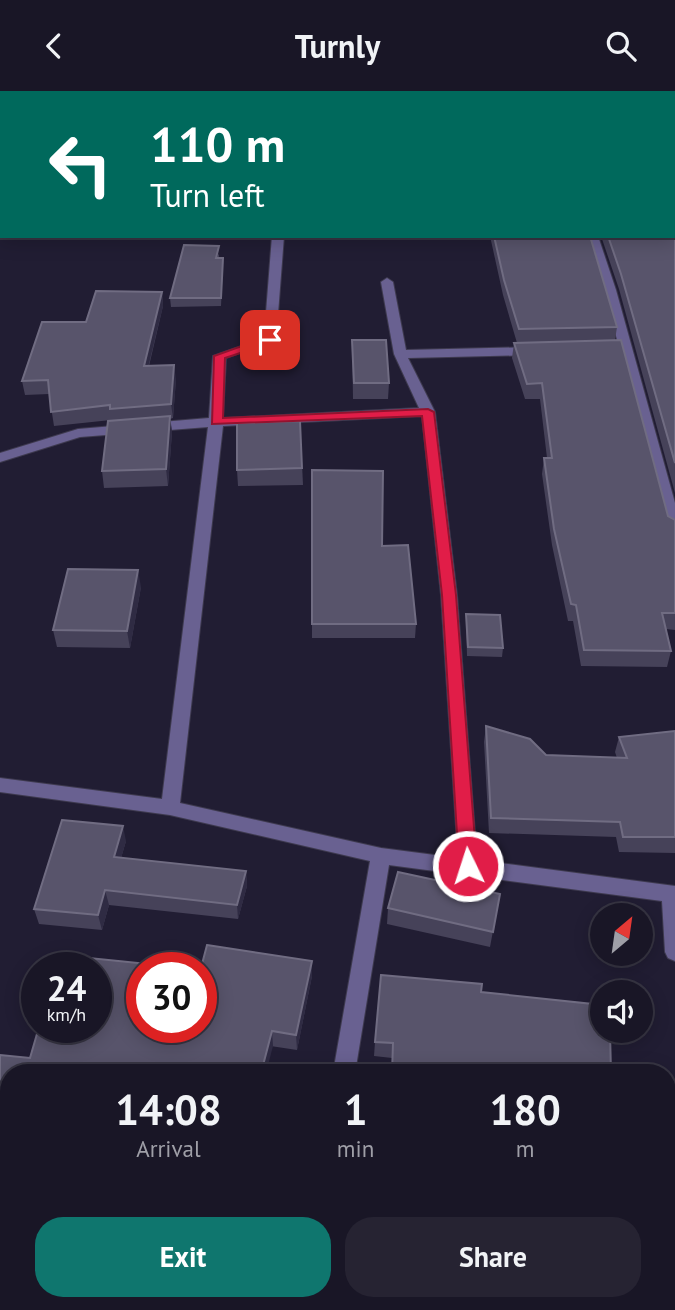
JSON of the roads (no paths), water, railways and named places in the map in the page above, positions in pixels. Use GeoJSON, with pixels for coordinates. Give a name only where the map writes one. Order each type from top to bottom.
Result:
{"type":"FeatureCollection","features":[{"type":"Feature","properties":{"kind":"street"},"geometry":{"type":"LineString","coordinates":[[170,808],[216,422],[220,356],[270,340],[278,238]]}},
{"type":"Feature","properties":{"kind":"street"},"geometry":{"type":"LineString","coordinates":[[593,238],[610,290],[617,349],[675,531]]}},
{"type":"Feature","properties":{"kind":"street"},"geometry":{"type":"LineString","coordinates":[[387,282],[400,354],[428,412],[449,595],[468,866]]}},
{"type":"Feature","properties":{"kind":"street"},"geometry":{"type":"LineString","coordinates":[[400,354],[554,350]]}},
{"type":"Feature","properties":{"kind":"street"},"geometry":{"type":"LineString","coordinates":[[0,458],[78,433],[216,422],[428,412]]}},
{"type":"Feature","properties":{"kind":"street"},"geometry":{"type":"LineString","coordinates":[[0,785],[170,808],[381,856],[673,893],[675,952]]}},
{"type":"Feature","properties":{"kind":"street"},"geometry":{"type":"LineString","coordinates":[[346,1064],[381,856]]}}]}
